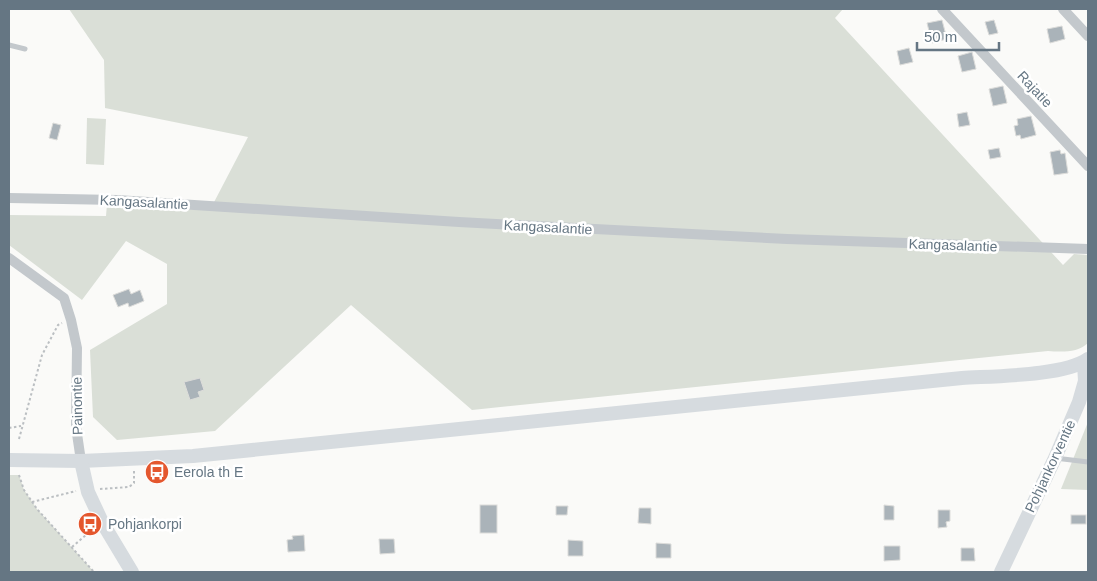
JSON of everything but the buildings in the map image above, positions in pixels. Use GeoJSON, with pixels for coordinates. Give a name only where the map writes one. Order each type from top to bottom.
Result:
{"type":"FeatureCollection","features":[{"type":"Feature","properties":{"kind":"main road"},"geometry":{"type":"LineString","coordinates":[[9,460],[81,461],[193,456],[962,378],[1048,371],[1070,368],[1086,361]]}},
{"type":"Feature","properties":{"kind":"main road","name":"Pohjankorventie"},"geometry":{"type":"LineString","coordinates":[[1001,572],[1055,458],[1079,402],[1085,381],[1086,361]]}},
{"type":"Feature","properties":{"kind":"main road","name":"Painontie"},"geometry":{"type":"LineString","coordinates":[[81,461],[88,492],[102,522],[132,572]]}},
{"type":"Feature","properties":{"kind":"street","name":"Rajatie"},"geometry":{"type":"LineString","coordinates":[[942,9],[1088,166]]}},
{"type":"Feature","properties":{"kind":"street"},"geometry":{"type":"LineString","coordinates":[[1063,9],[1085,26],[1088,36]]}},
{"type":"Feature","properties":{"kind":"street","name":"Kangasalantie"},"geometry":{"type":"LineString","coordinates":[[9,198],[117,200],[469,223],[788,239],[1088,249]]}},
{"type":"Feature","properties":{"kind":"street","name":"Painontie"},"geometry":{"type":"LineString","coordinates":[[9,258],[64,298],[71,320],[76,348],[76,427],[81,461]]}},
{"type":"Feature","properties":{"kind":"lane"},"geometry":{"type":"LineString","coordinates":[[9,45],[25,49]]}},
{"type":"Feature","properties":{"kind":"lane"},"geometry":{"type":"LineString","coordinates":[[1055,458],[1088,462]]}},
{"type":"Feature","properties":{"kind":"path"},"geometry":{"type":"LineString","coordinates":[[19,439],[42,354],[58,325],[71,320]]}},
{"type":"Feature","properties":{"kind":"path"},"geometry":{"type":"LineString","coordinates":[[9,428],[22,426]]}},
{"type":"Feature","properties":{"kind":"path"},"geometry":{"type":"LineString","coordinates":[[19,476],[24,490],[37,509],[94,572]]}},
{"type":"Feature","properties":{"kind":"path"},"geometry":{"type":"LineString","coordinates":[[72,548],[93,529]]}},
{"type":"Feature","properties":{"kind":"shaded area"},"geometry":{"type":"Polygon","coordinates":[[[69,9],[843,9],[835,18],[1063,265],[1074,254],[1088,255],[1088,343],[1079,349],[1069,351],[1048,351],[472,410],[351,305],[215,431],[117,440],[93,417],[90,350],[167,304],[167,264],[126,241],[82,300],[9,245],[9,215],[106,216],[107,204],[212,206],[248,137],[105,108],[104,60],[69,9]]]}},
{"type":"Feature","properties":{"kind":"shaded area"},"geometry":{"type":"Polygon","coordinates":[[[87,118],[106,119],[104,165],[86,164],[87,118]]]}},
{"type":"Feature","properties":{"kind":"shaded area"},"geometry":{"type":"Polygon","coordinates":[[[1088,422],[1088,490],[1061,489],[1088,422]]]}},
{"type":"Feature","properties":{"kind":"shaded area"},"geometry":{"type":"Polygon","coordinates":[[[9,475],[19,475],[24,490],[37,509],[94,572],[9,572],[9,475]]]}},
{"type":"Feature","properties":{"kind":"place","name":"Eerola th E"},"geometry":{"type":"Point","coordinates":[157,472]}},
{"type":"Feature","properties":{"kind":"place","name":"Pohjankorpi"},"geometry":{"type":"Point","coordinates":[90,524]}}]}
